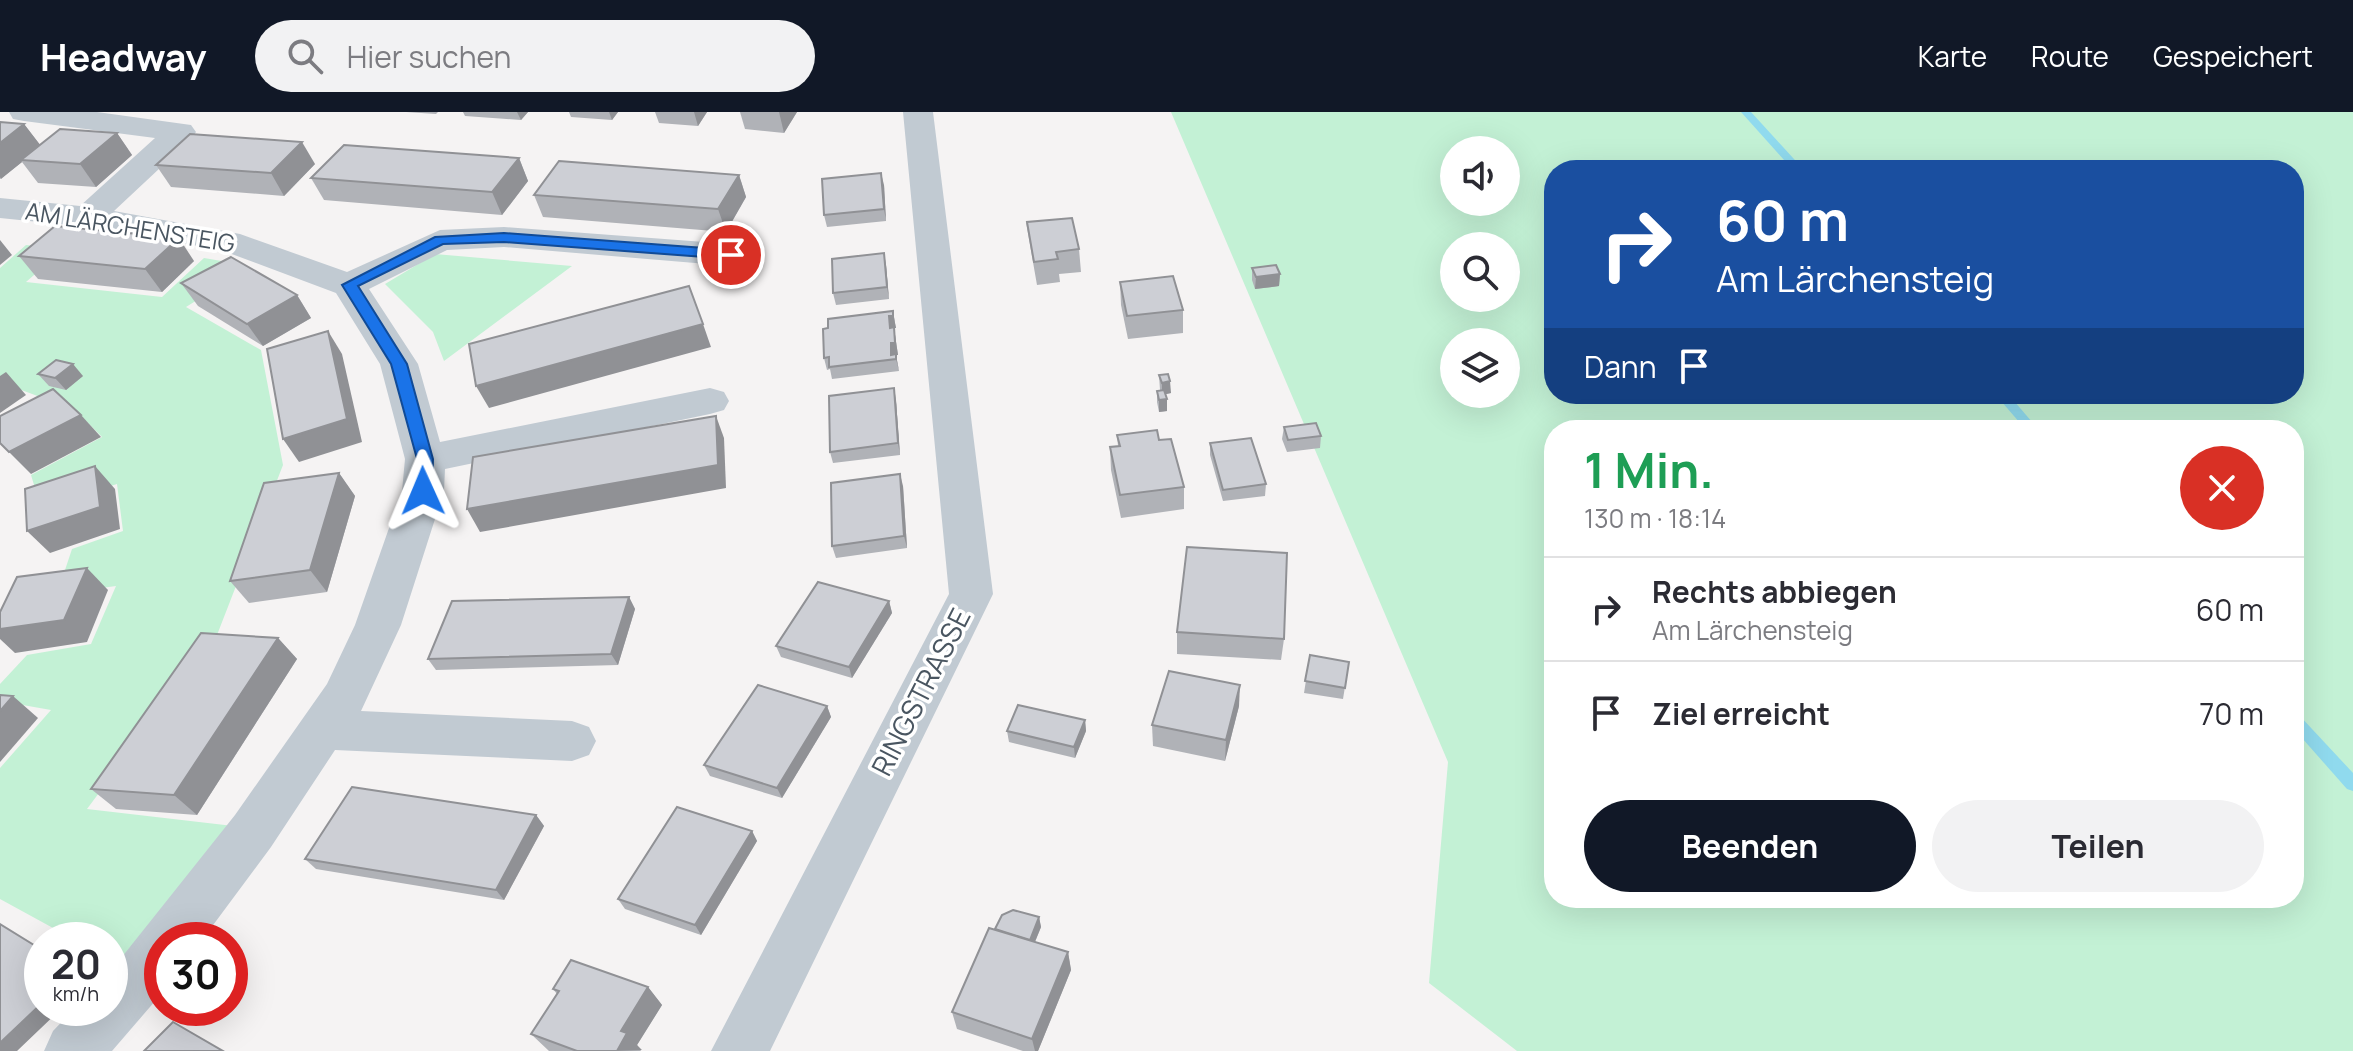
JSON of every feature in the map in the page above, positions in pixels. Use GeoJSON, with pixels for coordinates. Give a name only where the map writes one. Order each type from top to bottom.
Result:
{"type":"FeatureCollection","features":[{"type":"Feature","properties":{"kind":"street"},"geometry":{"type":"LineString","coordinates":[[24,112],[180,132],[88,217]]}},
{"type":"Feature","properties":{"kind":"street","name":"RINGSTRASSE"},"geometry":{"type":"LineString","coordinates":[[740,1051],[971,594],[918,112]]}},
{"type":"Feature","properties":{"kind":"street","name":"AM LÄRCHENSTEIG"},"geometry":{"type":"LineString","coordinates":[[0,208],[88,217],[228,241],[349,285]]}},
{"type":"Feature","properties":{"kind":"street"},"geometry":{"type":"LineString","coordinates":[[183,922],[253,831],[345,696],[378,625],[423,491],[425,459],[399,364],[349,285],[440,240],[504,237],[731,255]]}},
{"type":"Feature","properties":{"kind":"street"},"geometry":{"type":"LineString","coordinates":[[425,459],[710,401]]}},
{"type":"Feature","properties":{"kind":"street"},"geometry":{"type":"LineString","coordinates":[[322,729],[572,741]]}},
{"type":"Feature","properties":{"kind":"street"},"geometry":{"type":"LineString","coordinates":[[73,1051],[144,972]]}},
{"type":"Feature","properties":{"kind":"green space"},"geometry":{"type":"Polygon","coordinates":[[[1171,112],[2353,112],[2353,1051],[1517,1051],[1429,983],[1448,762],[1171,112]]]}},
{"type":"Feature","properties":{"kind":"green space"},"geometry":{"type":"Polygon","coordinates":[[[26,245],[64,249],[26,282],[162,297],[204,258],[239,264],[218,287],[186,307],[261,350],[283,465],[217,635],[87,809],[242,827],[174,922],[144,922],[144,964],[137,974],[128,969],[128,922],[42,922],[0,899],[0,768],[51,710],[0,701],[0,684],[27,655],[91,644],[116,586],[57,594],[72,549],[123,531],[117,484],[41,508],[31,475],[102,437],[75,410],[0,382],[0,268],[26,245]]]}},
{"type":"Feature","properties":{"kind":"green space"},"geometry":{"type":"Polygon","coordinates":[[[435,254],[572,266],[444,361],[433,332],[385,284],[435,254]]]}},
{"type":"Feature","properties":{"kind":"building"},"geometry":{"type":"Polygon","coordinates":[[[0,122],[24,124],[0,143],[0,122]]]}},
{"type":"Feature","properties":{"kind":"building"},"geometry":{"type":"Polygon","coordinates":[[[60,129],[117,133],[80,164],[21,160],[60,129]]]}},
{"type":"Feature","properties":{"kind":"building"},"geometry":{"type":"Polygon","coordinates":[[[190,134],[302,142],[271,173],[156,165],[190,134]]]}},
{"type":"Feature","properties":{"kind":"building"},"geometry":{"type":"Polygon","coordinates":[[[344,145],[519,158],[492,192],[311,178],[344,145]]]}},
{"type":"Feature","properties":{"kind":"building"},"geometry":{"type":"Polygon","coordinates":[[[559,161],[739,175],[718,209],[534,195],[559,161]]]}},
{"type":"Feature","properties":{"kind":"building"},"geometry":{"type":"Polygon","coordinates":[[[881,173],[884,209],[824,215],[822,179],[881,173]]]}},
{"type":"Feature","properties":{"kind":"building"},"geometry":{"type":"Polygon","coordinates":[[[1072,218],[1079,249],[1056,252],[1058,259],[1034,262],[1027,222],[1072,218]]]}},
{"type":"Feature","properties":{"kind":"building"},"geometry":{"type":"Polygon","coordinates":[[[55,226],[179,238],[145,269],[19,256],[55,226]]]}},
{"type":"Feature","properties":{"kind":"building"},"geometry":{"type":"Polygon","coordinates":[[[884,253],[887,287],[833,293],[832,259],[884,253]]]}},
{"type":"Feature","properties":{"kind":"building"},"geometry":{"type":"Polygon","coordinates":[[[231,257],[297,295],[247,324],[181,283],[231,257]]]}},
{"type":"Feature","properties":{"kind":"building"},"geometry":{"type":"Polygon","coordinates":[[[1276,265],[1280,274],[1256,277],[1252,268],[1276,265]]]}},
{"type":"Feature","properties":{"kind":"building"},"geometry":{"type":"Polygon","coordinates":[[[1173,276],[1183,310],[1127,316],[1120,282],[1173,276]]]}},
{"type":"Feature","properties":{"kind":"building"},"geometry":{"type":"Polygon","coordinates":[[[689,286],[703,324],[476,386],[469,344],[689,286]]]}},
{"type":"Feature","properties":{"kind":"building"},"geometry":{"type":"Polygon","coordinates":[[[893,311],[893,316],[889,316],[890,328],[894,327],[895,343],[891,343],[891,355],[896,354],[896,359],[829,367],[829,357],[824,358],[823,329],[828,328],[828,319],[893,311]]]}},
{"type":"Feature","properties":{"kind":"building"},"geometry":{"type":"Polygon","coordinates":[[[328,331],[347,419],[283,439],[267,349],[328,331]]]}},
{"type":"Feature","properties":{"kind":"building"},"geometry":{"type":"Polygon","coordinates":[[[56,360],[73,364],[55,378],[38,374],[56,360]]]}},
{"type":"Feature","properties":{"kind":"building"},"geometry":{"type":"Polygon","coordinates":[[[1168,374],[1170,381],[1162,383],[1159,375],[1168,374]]]}},
{"type":"Feature","properties":{"kind":"building"},"geometry":{"type":"Polygon","coordinates":[[[894,388],[898,443],[830,452],[829,396],[894,388]]]}},
{"type":"Feature","properties":{"kind":"building"},"geometry":{"type":"Polygon","coordinates":[[[53,389],[81,415],[9,452],[0,443],[0,416],[53,389]]]}},
{"type":"Feature","properties":{"kind":"building"},"geometry":{"type":"Polygon","coordinates":[[[1164,390],[1167,399],[1159,400],[1157,391],[1164,390]]]}},
{"type":"Feature","properties":{"kind":"building"},"geometry":{"type":"Polygon","coordinates":[[[716,416],[718,465],[467,509],[473,457],[716,416]]]}},
{"type":"Feature","properties":{"kind":"building"},"geometry":{"type":"Polygon","coordinates":[[[1316,423],[1321,436],[1288,440],[1284,427],[1316,423]]]}},
{"type":"Feature","properties":{"kind":"building"},"geometry":{"type":"Polygon","coordinates":[[[1157,430],[1159,440],[1171,439],[1184,487],[1120,495],[1110,447],[1120,446],[1117,435],[1157,430]]]}},
{"type":"Feature","properties":{"kind":"building"},"geometry":{"type":"Polygon","coordinates":[[[1251,438],[1266,484],[1223,490],[1210,443],[1251,438]]]}},
{"type":"Feature","properties":{"kind":"building"},"geometry":{"type":"Polygon","coordinates":[[[95,466],[100,507],[27,531],[25,489],[95,466]]]}},
{"type":"Feature","properties":{"kind":"building"},"geometry":{"type":"Polygon","coordinates":[[[339,473],[310,570],[230,581],[264,483],[339,473]]]}},
{"type":"Feature","properties":{"kind":"building"},"geometry":{"type":"Polygon","coordinates":[[[900,474],[904,536],[832,546],[831,483],[900,474]]]}},
{"type":"Feature","properties":{"kind":"building"},"geometry":{"type":"Polygon","coordinates":[[[1187,547],[1287,553],[1284,639],[1177,632],[1187,547]]]}},
{"type":"Feature","properties":{"kind":"building"},"geometry":{"type":"Polygon","coordinates":[[[87,568],[64,620],[0,629],[0,612],[17,577],[87,568]]]}},
{"type":"Feature","properties":{"kind":"building"},"geometry":{"type":"Polygon","coordinates":[[[818,582],[889,601],[849,667],[776,646],[818,582]]]}},
{"type":"Feature","properties":{"kind":"building"},"geometry":{"type":"Polygon","coordinates":[[[629,597],[611,654],[428,659],[452,601],[629,597]]]}},
{"type":"Feature","properties":{"kind":"building"},"geometry":{"type":"Polygon","coordinates":[[[201,633],[278,638],[174,795],[91,789],[201,633]]]}},
{"type":"Feature","properties":{"kind":"building"},"geometry":{"type":"Polygon","coordinates":[[[1310,655],[1349,662],[1345,688],[1305,681],[1310,655]]]}},
{"type":"Feature","properties":{"kind":"building"},"geometry":{"type":"Polygon","coordinates":[[[1169,671],[1240,685],[1226,740],[1152,725],[1169,671]]]}},
{"type":"Feature","properties":{"kind":"building"},"geometry":{"type":"Polygon","coordinates":[[[758,685],[827,706],[777,788],[704,765],[758,685]]]}},
{"type":"Feature","properties":{"kind":"building"},"geometry":{"type":"Polygon","coordinates":[[[0,695],[13,696],[0,711],[0,695]]]}},
{"type":"Feature","properties":{"kind":"building"},"geometry":{"type":"Polygon","coordinates":[[[1018,705],[1085,720],[1074,747],[1007,731],[1018,705]]]}},
{"type":"Feature","properties":{"kind":"building"},"geometry":{"type":"Polygon","coordinates":[[[352,787],[536,815],[496,890],[305,859],[352,787]]]}},
{"type":"Feature","properties":{"kind":"building"},"geometry":{"type":"Polygon","coordinates":[[[677,807],[752,831],[695,925],[618,899],[677,807]]]}},
{"type":"Feature","properties":{"kind":"building"},"geometry":{"type":"Polygon","coordinates":[[[1013,910],[1039,917],[1030,940],[995,929],[1002,915],[1013,910]]]}},
{"type":"Feature","properties":{"kind":"building"},"geometry":{"type":"Polygon","coordinates":[[[0,924],[24,939],[24,1020],[0,1043],[0,924]]]}},
{"type":"Feature","properties":{"kind":"building"},"geometry":{"type":"Polygon","coordinates":[[[989,928],[1068,952],[1032,1039],[952,1012],[989,928]]]}},
{"type":"Feature","properties":{"kind":"building"},"geometry":{"type":"Polygon","coordinates":[[[571,960],[648,987],[621,1031],[627,1033],[617,1051],[577,1051],[531,1034],[559,991],[553,989],[571,960]]]}},
{"type":"Feature","properties":{"kind":"building"},"geometry":{"type":"Polygon","coordinates":[[[169,1026],[180,1026],[223,1051],[144,1051],[169,1026]]]}},
{"type":"Feature","properties":{"kind":"waterway"},"geometry":{"type":"LineString","coordinates":[[1746,112],[1790,160]]}},
{"type":"Feature","properties":{"kind":"waterway"},"geometry":{"type":"LineString","coordinates":[[2010,404],[2024,420]]}},
{"type":"Feature","properties":{"kind":"waterway"},"geometry":{"type":"LineString","coordinates":[[2304,730],[2353,784]]}},
{"type":"Feature","properties":{"kind":"route"},"geometry":{"type":"LineString","coordinates":[[423,491],[425,459],[399,364],[349,285],[440,240],[504,237],[731,255]]}}]}
